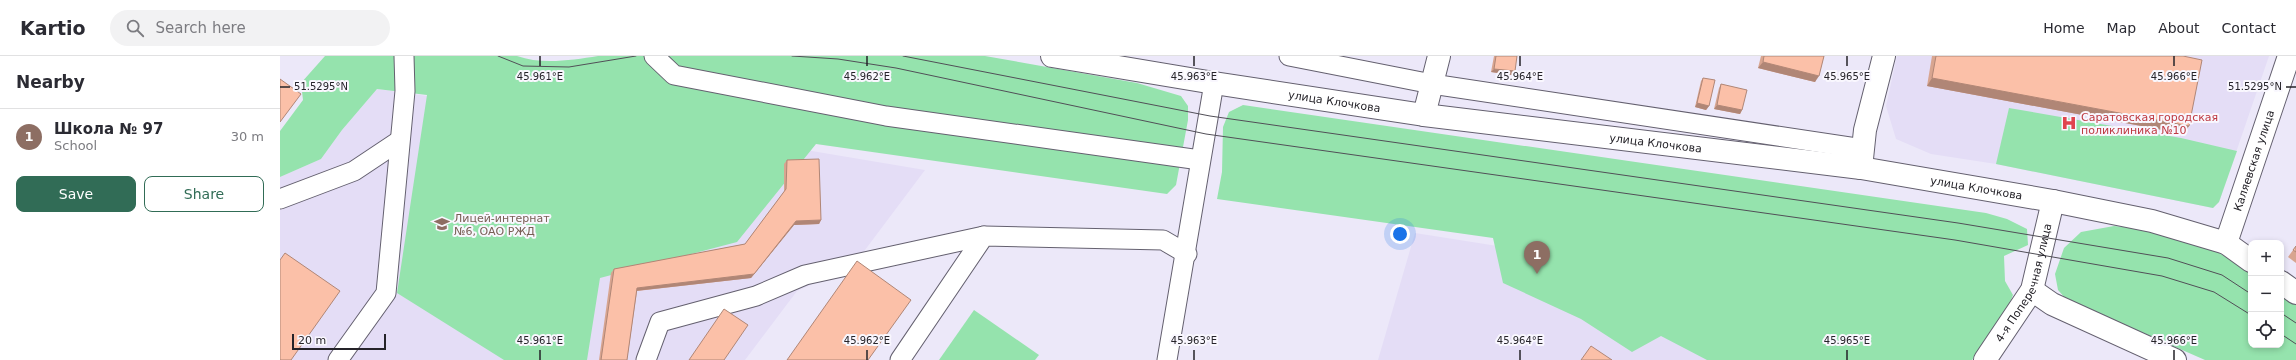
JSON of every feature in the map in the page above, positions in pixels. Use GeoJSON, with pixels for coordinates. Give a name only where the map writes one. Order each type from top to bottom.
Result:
{"type":"FeatureCollection","features":[{"type":"Feature","properties":{"kind":"street","name":"улица Клочкова"},"geometry":{"type":"LineString","coordinates":[[1052,56],[1214,83],[1424,115],[1862,159],[2152,221],[2226,243],[2248,259]]}},
{"type":"Feature","properties":{"kind":"street"},"geometry":{"type":"LineString","coordinates":[[1424,115],[1439,56]]}},
{"type":"Feature","properties":{"kind":"street"},"geometry":{"type":"LineString","coordinates":[[1862,159],[1865,130],[1884,56]]}},
{"type":"Feature","properties":{"kind":"street","name":"Каляевская улица"},"geometry":{"type":"LineString","coordinates":[[2226,243],[2289,56]]}},
{"type":"Feature","properties":{"kind":"street","name":"4-я Поперечная улица"},"geometry":{"type":"LineString","coordinates":[[1985,360],[2032,290],[2053,201]]}},
{"type":"Feature","properties":{"kind":"street"},"geometry":{"type":"LineString","coordinates":[[2284,284],[2296,293]]}},
{"type":"Feature","properties":{"kind":"street"},"geometry":{"type":"LineString","coordinates":[[2032,290],[2052,304],[2175,360]]}},
{"type":"Feature","properties":{"kind":"lane"},"geometry":{"type":"LineString","coordinates":[[338,360],[386,293],[399,141],[405,91],[404,56]]}},
{"type":"Feature","properties":{"kind":"lane"},"geometry":{"type":"LineString","coordinates":[[654,56],[674,75],[886,116],[1200,160]]}},
{"type":"Feature","properties":{"kind":"lane"},"geometry":{"type":"LineString","coordinates":[[1289,56],[1432,84],[1862,159]]}},
{"type":"Feature","properties":{"kind":"lane"},"geometry":{"type":"LineString","coordinates":[[1167,360],[1187,254],[1200,160],[1214,83]]}},
{"type":"Feature","properties":{"kind":"lane"},"geometry":{"type":"LineString","coordinates":[[280,198],[354,171],[399,141]]}},
{"type":"Feature","properties":{"kind":"lane"},"geometry":{"type":"LineString","coordinates":[[646,360],[660,322],[756,296],[805,275],[984,236],[1162,240],[1187,254]]}},
{"type":"Feature","properties":{"kind":"lane"},"geometry":{"type":"LineString","coordinates":[[900,360],[984,236]]}},
{"type":"Feature","properties":{"kind":"shaded area","name":"Саратовская городская поликлиника №10"},"geometry":{"type":"Polygon","coordinates":[[[1897,56],[2269,56],[2219,202],[2213,208],[1996,164],[1931,154],[1896,139],[1886,106],[1897,56]]]}},
{"type":"Feature","properties":{"kind":"shaded area"},"geometry":{"type":"Polygon","coordinates":[[[377,89],[770,144],[925,170],[853,266],[797,291],[745,360],[280,360],[280,177],[321,159],[342,130],[377,89]]]}},
{"type":"Feature","properties":{"kind":"shaded area"},"geometry":{"type":"Polygon","coordinates":[[[1415,233],[1928,314],[1987,340],[1972,360],[1378,360],[1415,233]]]}},
{"type":"Feature","properties":{"kind":"green space"},"geometry":{"type":"Polygon","coordinates":[[[325,56],[517,56],[527,59],[557,61],[598,56],[985,56],[1137,83],[1181,96],[1188,106],[1188,120],[1176,185],[1167,194],[816,144],[737,242],[600,278],[587,360],[504,360],[397,293],[427,95],[377,89],[342,130],[321,159],[280,177],[280,131],[303,100],[301,83],[325,56]]]}},
{"type":"Feature","properties":{"kind":"green space"},"geometry":{"type":"Polygon","coordinates":[[[1243,105],[1986,213],[2007,219],[2027,229],[2028,245],[2004,256],[2005,281],[2013,295],[2002,323],[1972,360],[1707,360],[1661,336],[1632,352],[1581,319],[1503,283],[1493,238],[1217,199],[1222,172],[1223,127],[1229,112],[1243,105]]]}},
{"type":"Feature","properties":{"kind":"green space"},"geometry":{"type":"Polygon","coordinates":[[[2009,108],[2181,138],[2237,151],[2219,202],[2213,208],[1996,164],[2009,108]]]}},
{"type":"Feature","properties":{"kind":"green space"},"geometry":{"type":"Polygon","coordinates":[[[2114,226],[2151,230],[2218,252],[2248,272],[2248,348],[2284,348],[2284,297],[2296,305],[2296,360],[2205,360],[2066,299],[2058,290],[2055,274],[2064,248],[2081,232],[2114,226]]]}},
{"type":"Feature","properties":{"kind":"green space"},"geometry":{"type":"Polygon","coordinates":[[[974,310],[1039,355],[1035,360],[939,360],[974,310]]]}},
{"type":"Feature","properties":{"kind":"building"},"geometry":{"type":"Polygon","coordinates":[[[1496,56],[1517,56],[1515,71],[1494,69],[1496,56]]]}},
{"type":"Feature","properties":{"kind":"building"},"geometry":{"type":"Polygon","coordinates":[[[1764,56],[1824,56],[1819,76],[1763,62],[1764,56]]]}},
{"type":"Feature","properties":{"kind":"building"},"geometry":{"type":"Polygon","coordinates":[[[1936,56],[2183,56],[2202,60],[2189,126],[1932,78],[1936,56]]]}},
{"type":"Feature","properties":{"kind":"building"},"geometry":{"type":"Polygon","coordinates":[[[1703,78],[1715,80],[1709,106],[1697,103],[1703,78]]]}},
{"type":"Feature","properties":{"kind":"building"},"geometry":{"type":"Polygon","coordinates":[[[280,79],[301,94],[280,122],[280,79]]]}},
{"type":"Feature","properties":{"kind":"building"},"geometry":{"type":"Polygon","coordinates":[[[1721,84],[1747,90],[1742,110],[1717,105],[1721,84]]]}},
{"type":"Feature","properties":{"kind":"building"},"geometry":{"type":"Polygon","coordinates":[[[819,159],[821,220],[796,221],[754,274],[637,288],[627,360],[601,360],[614,269],[745,244],[786,189],[787,160],[819,159]]]}},
{"type":"Feature","properties":{"kind":"building"},"geometry":{"type":"Polygon","coordinates":[[[285,253],[340,291],[291,360],[280,360],[280,260],[285,253]]]}},
{"type":"Feature","properties":{"kind":"building"},"geometry":{"type":"Polygon","coordinates":[[[857,261],[911,300],[868,360],[787,360],[857,261]]]}},
{"type":"Feature","properties":{"kind":"building"},"geometry":{"type":"Polygon","coordinates":[[[724,309],[748,325],[724,360],[689,360],[724,309]]]}},
{"type":"Feature","properties":{"kind":"building"},"geometry":{"type":"Polygon","coordinates":[[[1591,346],[1612,360],[1581,360],[1591,346]]]}},
{"type":"Feature","properties":{"kind":"tram line"},"geometry":{"type":"LineString","coordinates":[[498,56],[523,66],[569,67],[636,56]]}},
{"type":"Feature","properties":{"kind":"tram line"},"geometry":{"type":"LineString","coordinates":[[792,56],[838,59],[896,68],[1206,134],[1955,240],[2162,276],[2214,292],[2248,313]]}},
{"type":"Feature","properties":{"kind":"tram line"},"geometry":{"type":"LineString","coordinates":[[903,56],[1210,116],[1958,223],[2168,258],[2222,275],[2248,292]]}},
{"type":"Feature","properties":{"kind":"tram line"},"geometry":{"type":"LineString","coordinates":[[2284,315],[2296,323]]}},
{"type":"Feature","properties":{"kind":"tram line"},"geometry":{"type":"LineString","coordinates":[[2284,336],[2296,344]]}},
{"type":"Feature","properties":{"kind":"place","name":"Саратовская городская поликлиника №10"},"geometry":{"type":"Point","coordinates":[2069,123]}},
{"type":"Feature","properties":{"kind":"place","name":"Лицей-интернат №6, ОАО РЖД"},"geometry":{"type":"Point","coordinates":[442,224]}},
{"type":"Feature","properties":{"kind":"place","name":"Школа № 97"},"geometry":{"type":"Point","coordinates":[1537,274]}}]}
